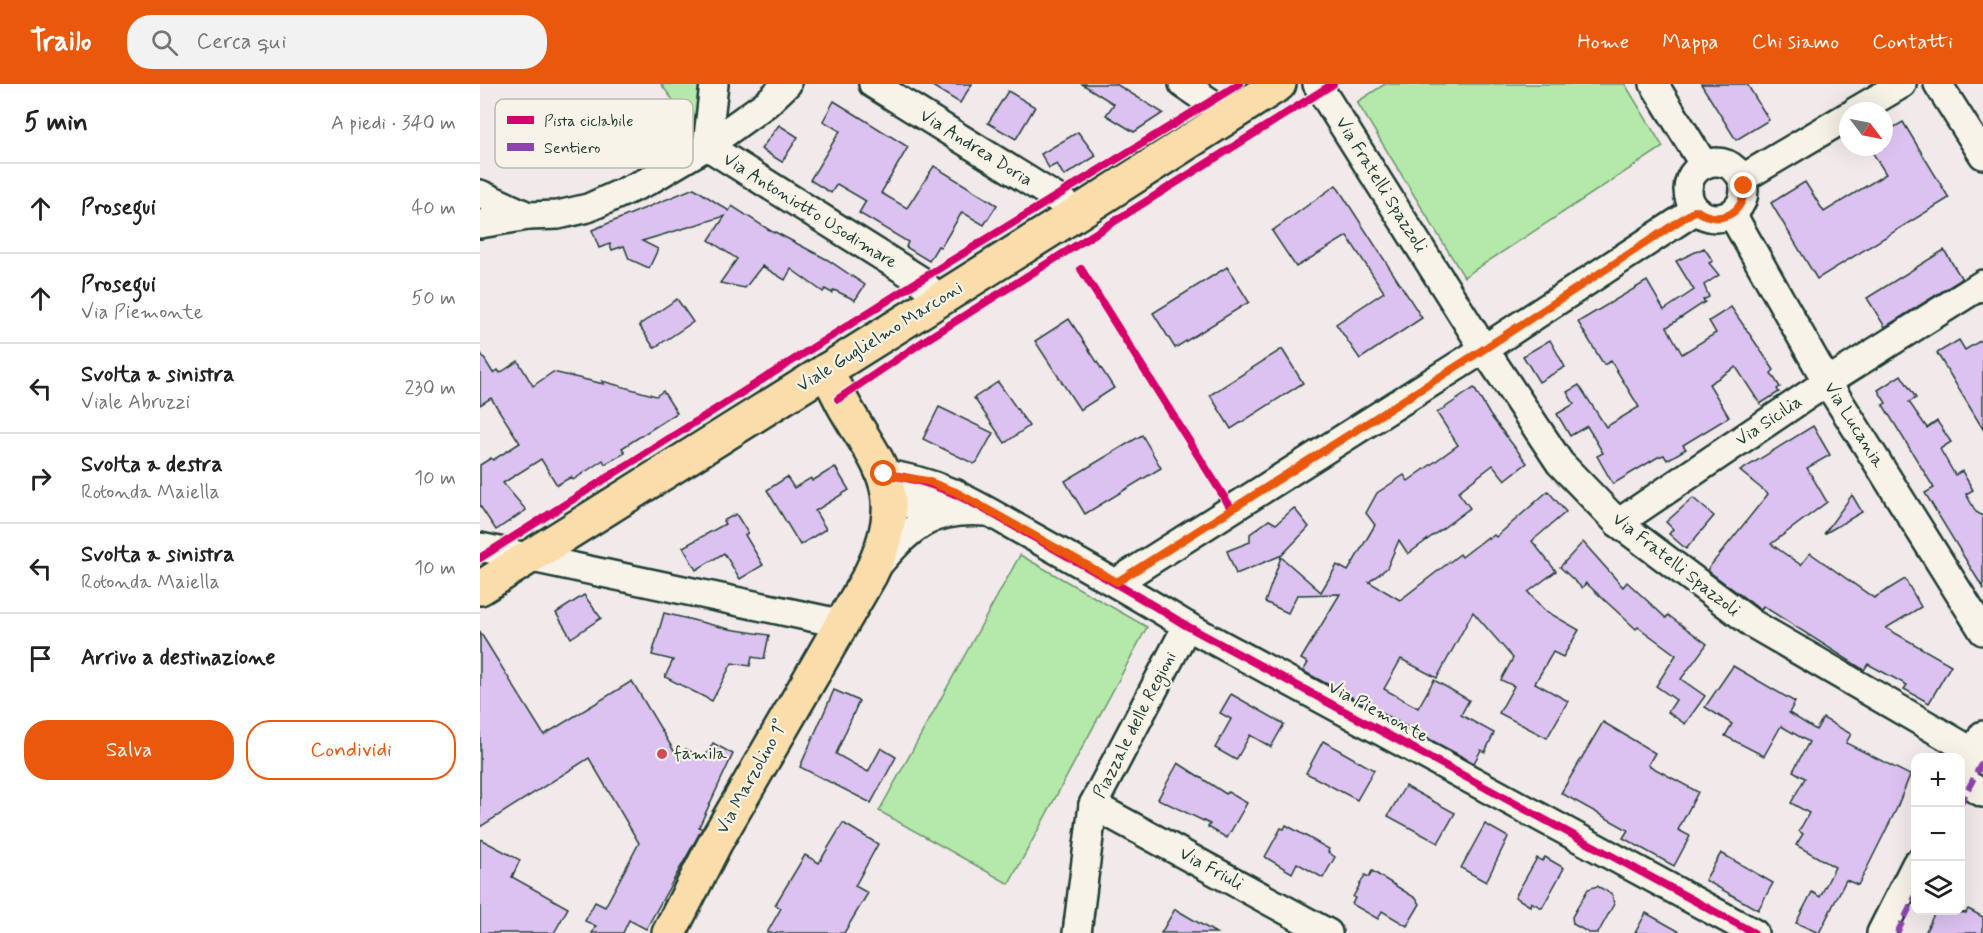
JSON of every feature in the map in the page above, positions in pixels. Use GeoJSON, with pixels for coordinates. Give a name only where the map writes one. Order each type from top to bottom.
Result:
{"type":"FeatureCollection","features":[{"type":"Feature","properties":{"kind":"main road","name":"Viale Guglielmo Marconi"},"geometry":{"type":"LineString","coordinates":[[480,588],[1079,212],[1278,84]]}},
{"type":"Feature","properties":{"kind":"main road"},"geometry":{"type":"LineString","coordinates":[[827,370],[838,399],[880,466]]}},
{"type":"Feature","properties":{"kind":"main road","name":"Via Marzolino 1°"},"geometry":{"type":"LineString","coordinates":[[669,933],[715,843],[839,623],[870,574],[888,530],[890,507],[880,466]]}},
{"type":"Feature","properties":{"kind":"street"},"geometry":{"type":"LineString","coordinates":[[706,146],[714,84]]}},
{"type":"Feature","properties":{"kind":"street"},"geometry":{"type":"LineString","coordinates":[[693,154],[767,103],[787,84]]}},
{"type":"Feature","properties":{"kind":"street","name":"Via Andrea Doria"},"geometry":{"type":"LineString","coordinates":[[873,84],[1079,212]]}},
{"type":"Feature","properties":{"kind":"street"},"geometry":{"type":"LineString","coordinates":[[1183,84],[1229,115]]}},
{"type":"Feature","properties":{"kind":"street","name":"Via Fratelli Spazzoli"},"geometry":{"type":"LineString","coordinates":[[1317,84],[1484,349],[1560,463],[1618,523],[1753,624],[1979,744]]}},
{"type":"Feature","properties":{"kind":"street"},"geometry":{"type":"LineString","coordinates":[[1654,84],[1704,165]]}},
{"type":"Feature","properties":{"kind":"street"},"geometry":{"type":"LineString","coordinates":[[1871,102],[1902,84]]}},
{"type":"Feature","properties":{"kind":"street"},"geometry":{"type":"LineString","coordinates":[[1938,84],[1983,155]]}},
{"type":"Feature","properties":{"kind":"street"},"geometry":{"type":"LineString","coordinates":[[1743,178],[1839,121]]}},
{"type":"Feature","properties":{"kind":"street","name":"Via Antoniotto Usodimare"},"geometry":{"type":"LineString","coordinates":[[706,146],[920,280],[939,300]]}},
{"type":"Feature","properties":{"kind":"street"},"geometry":{"type":"LineString","coordinates":[[1722,162],[1730,165],[1743,178],[1745,194],[1732,214],[1713,219],[1696,210],[1688,194],[1691,177],[1704,165],[1722,162]]}},
{"type":"Feature","properties":{"kind":"street"},"geometry":{"type":"LineString","coordinates":[[480,224],[528,216],[558,215],[588,208],[648,181],[670,168]]}},
{"type":"Feature","properties":{"kind":"street"},"geometry":{"type":"LineString","coordinates":[[480,194],[528,216]]}},
{"type":"Feature","properties":{"kind":"street"},"geometry":{"type":"LineString","coordinates":[[1117,582],[1484,349],[1696,210]]}},
{"type":"Feature","properties":{"kind":"street","name":"Via Lucania"},"geometry":{"type":"LineString","coordinates":[[1732,214],[1827,382],[1983,631]]}},
{"type":"Feature","properties":{"kind":"street","name":"Via Sicilia"},"geometry":{"type":"LineString","coordinates":[[1618,523],[1827,382],[1983,284]]}},
{"type":"Feature","properties":{"kind":"street","name":"Via Piemonte"},"geometry":{"type":"LineString","coordinates":[[880,466],[956,492],[1117,582],[1187,626],[1754,933]]}},
{"type":"Feature","properties":{"kind":"street"},"geometry":{"type":"LineString","coordinates":[[890,507],[956,492]]}},
{"type":"Feature","properties":{"kind":"street"},"geometry":{"type":"LineString","coordinates":[[870,574],[916,527],[937,515],[959,510],[990,512]]}},
{"type":"Feature","properties":{"kind":"street"},"geometry":{"type":"LineString","coordinates":[[480,547],[839,623]]}},
{"type":"Feature","properties":{"kind":"street","name":"Piazzale delle Regioni"},"geometry":{"type":"LineString","coordinates":[[1077,933],[1093,805],[1187,626]]}},
{"type":"Feature","properties":{"kind":"street"},"geometry":{"type":"LineString","coordinates":[[1965,768],[1979,744]]}},
{"type":"Feature","properties":{"kind":"street"},"geometry":{"type":"LineString","coordinates":[[1965,784],[1983,793]]}},
{"type":"Feature","properties":{"kind":"street","name":"Via Friuli"},"geometry":{"type":"LineString","coordinates":[[1093,805],[1328,933]]}},
{"type":"Feature","properties":{"kind":"street"},"geometry":{"type":"LineString","coordinates":[[1881,933],[1911,874]]}},
{"type":"Feature","properties":{"kind":"green space"},"geometry":{"type":"Polygon","coordinates":[[[661,84],[701,84],[695,130],[693,127],[693,99],[672,99],[661,84]]]}},
{"type":"Feature","properties":{"kind":"green space"},"geometry":{"type":"Polygon","coordinates":[[[1385,84],[1625,84],[1663,147],[1464,277],[1357,102],[1385,84]]]}},
{"type":"Feature","properties":{"kind":"green space"},"geometry":{"type":"Polygon","coordinates":[[[1020,555],[1147,627],[1009,884],[879,811],[1020,555]]]}},
{"type":"Feature","properties":{"kind":"building"},"geometry":{"type":"Polygon","coordinates":[[[929,84],[972,84],[960,103],[929,84]]]}},
{"type":"Feature","properties":{"kind":"building"},"geometry":{"type":"Polygon","coordinates":[[[1082,84],[1116,84],[1163,113],[1134,132],[1106,115],[1114,104],[1082,84]]]}},
{"type":"Feature","properties":{"kind":"building"},"geometry":{"type":"Polygon","coordinates":[[[1701,84],[1747,84],[1769,120],[1736,140],[1701,84]]]}},
{"type":"Feature","properties":{"kind":"building"},"geometry":{"type":"Polygon","coordinates":[[[1008,91],[1035,107],[1016,139],[988,123],[1008,91]]]}},
{"type":"Feature","properties":{"kind":"building"},"geometry":{"type":"Polygon","coordinates":[[[834,101],[908,147],[881,193],[907,208],[934,166],[997,205],[984,225],[962,212],[941,247],[938,246],[929,261],[906,247],[908,242],[859,213],[866,201],[837,184],[831,193],[810,180],[840,131],[823,121],[834,101]]]}},
{"type":"Feature","properties":{"kind":"building"},"geometry":{"type":"Polygon","coordinates":[[[1903,122],[1949,198],[1817,279],[1771,203],[1805,182],[1824,212],[1886,174],[1875,156],[1893,156],[1893,128],[1903,122]]]}},
{"type":"Feature","properties":{"kind":"building"},"geometry":{"type":"Polygon","coordinates":[[[779,125],[798,137],[782,162],[761,149],[779,125]]]}},
{"type":"Feature","properties":{"kind":"building"},"geometry":{"type":"Polygon","coordinates":[[[1078,132],[1096,156],[1064,176],[1057,164],[1049,168],[1041,154],[1078,132]]]}},
{"type":"Feature","properties":{"kind":"building"},"geometry":{"type":"Polygon","coordinates":[[[1336,185],[1422,318],[1360,359],[1336,324],[1384,292],[1347,236],[1296,267],[1272,231],[1336,185]]]}},
{"type":"Feature","properties":{"kind":"building"},"geometry":{"type":"Polygon","coordinates":[[[694,188],[729,211],[732,206],[774,233],[828,260],[865,285],[855,300],[834,290],[832,293],[825,289],[823,292],[791,269],[785,280],[762,266],[745,288],[720,283],[737,259],[709,240],[725,216],[642,241],[658,249],[649,268],[629,259],[624,246],[612,250],[610,244],[599,248],[592,230],[694,188]]]}},
{"type":"Feature","properties":{"kind":"building"},"geometry":{"type":"Polygon","coordinates":[[[1704,248],[1713,261],[1709,263],[1719,275],[1704,285],[1709,297],[1667,327],[1682,354],[1716,333],[1709,321],[1731,307],[1774,370],[1771,373],[1780,387],[1777,389],[1779,392],[1760,404],[1736,367],[1709,384],[1729,417],[1683,445],[1686,449],[1667,460],[1664,455],[1658,457],[1613,484],[1597,456],[1603,453],[1587,426],[1570,436],[1557,414],[1574,404],[1567,392],[1579,385],[1606,427],[1639,407],[1611,361],[1604,365],[1578,322],[1647,281],[1664,310],[1694,290],[1676,261],[1704,248]]]}},
{"type":"Feature","properties":{"kind":"building"},"geometry":{"type":"Polygon","coordinates":[[[1944,250],[1962,279],[1885,327],[1867,298],[1944,250]]]}},
{"type":"Feature","properties":{"kind":"building"},"geometry":{"type":"Polygon","coordinates":[[[1227,267],[1249,302],[1175,348],[1153,313],[1227,267]]]}},
{"type":"Feature","properties":{"kind":"building"},"geometry":{"type":"Polygon","coordinates":[[[677,299],[693,322],[654,348],[639,325],[677,299]]]}},
{"type":"Feature","properties":{"kind":"building"},"geometry":{"type":"Polygon","coordinates":[[[1069,319],[1114,388],[1080,410],[1035,341],[1069,319]]]}},
{"type":"Feature","properties":{"kind":"building"},"geometry":{"type":"Polygon","coordinates":[[[1983,339],[1983,429],[1937,353],[1959,340],[1965,350],[1983,339]]]}},
{"type":"Feature","properties":{"kind":"building"},"geometry":{"type":"Polygon","coordinates":[[[1550,340],[1565,367],[1539,382],[1523,356],[1550,340]]]}},
{"type":"Feature","properties":{"kind":"building"},"geometry":{"type":"Polygon","coordinates":[[[1282,349],[1303,383],[1231,429],[1210,395],[1282,349]]]}},
{"type":"Feature","properties":{"kind":"building"},"geometry":{"type":"Polygon","coordinates":[[[480,352],[493,373],[498,370],[500,373],[518,361],[533,386],[553,372],[604,384],[602,381],[656,396],[663,391],[677,413],[622,448],[625,453],[605,464],[603,460],[573,480],[571,477],[557,485],[541,459],[503,483],[526,510],[496,530],[480,506],[480,465],[491,458],[493,460],[520,443],[491,398],[480,405],[480,352]]]}},
{"type":"Feature","properties":{"kind":"building"},"geometry":{"type":"Polygon","coordinates":[[[1901,375],[1916,398],[1909,402],[1927,428],[1937,421],[1951,442],[1940,449],[1955,475],[1962,471],[1973,490],[1966,494],[1976,512],[1983,516],[1983,588],[1925,493],[1934,488],[1883,405],[1886,403],[1878,390],[1901,375]]]}},
{"type":"Feature","properties":{"kind":"building"},"geometry":{"type":"Polygon","coordinates":[[[998,382],[1029,426],[1005,443],[974,398],[998,382]]]}},
{"type":"Feature","properties":{"kind":"building"},"geometry":{"type":"Polygon","coordinates":[[[1474,388],[1490,415],[1527,463],[1505,480],[1493,465],[1458,492],[1470,508],[1408,554],[1399,540],[1387,568],[1369,582],[1400,600],[1460,554],[1462,557],[1488,537],[1489,539],[1494,535],[1496,537],[1548,491],[1566,512],[1532,541],[1556,571],[1528,592],[1544,610],[1579,630],[1563,657],[1553,652],[1535,683],[1568,701],[1547,738],[1499,713],[1514,686],[1501,680],[1513,658],[1473,612],[1437,678],[1401,659],[1384,689],[1418,708],[1434,680],[1469,700],[1461,715],[1494,733],[1485,752],[1481,750],[1474,763],[1303,671],[1308,663],[1301,659],[1340,594],[1297,595],[1288,613],[1265,602],[1281,557],[1321,592],[1337,565],[1348,571],[1375,525],[1366,513],[1377,493],[1404,475],[1408,481],[1458,445],[1437,413],[1474,388]]]}},
{"type":"Feature","properties":{"kind":"building"},"geometry":{"type":"Polygon","coordinates":[[[939,407],[993,433],[974,464],[923,439],[939,407]]]}},
{"type":"Feature","properties":{"kind":"building"},"geometry":{"type":"Polygon","coordinates":[[[1813,426],[1830,455],[1807,468],[1827,502],[1771,544],[1801,565],[1810,553],[1874,598],[1905,579],[1921,607],[1886,628],[1951,665],[1929,703],[1904,689],[1907,685],[1868,664],[1864,670],[1763,606],[1761,610],[1707,570],[1768,494],[1740,471],[1813,426]]]}},
{"type":"Feature","properties":{"kind":"building"},"geometry":{"type":"Polygon","coordinates":[[[1142,435],[1161,468],[1085,514],[1065,481],[1142,435]]]}},
{"type":"Feature","properties":{"kind":"building"},"geometry":{"type":"Polygon","coordinates":[[[835,467],[849,490],[815,511],[826,529],[800,545],[767,490],[787,477],[794,488],[811,478],[812,481],[835,467]]]}},
{"type":"Feature","properties":{"kind":"building"},"geometry":{"type":"Polygon","coordinates":[[[1852,495],[1862,512],[1824,534],[1852,495]]]}},
{"type":"Feature","properties":{"kind":"building"},"geometry":{"type":"Polygon","coordinates":[[[1693,498],[1714,516],[1686,549],[1669,534],[1673,529],[1666,522],[1693,498]]]}},
{"type":"Feature","properties":{"kind":"building"},"geometry":{"type":"Polygon","coordinates":[[[1294,508],[1309,527],[1282,555],[1236,574],[1227,551],[1250,542],[1250,534],[1269,520],[1276,524],[1294,508]]]}},
{"type":"Feature","properties":{"kind":"building"},"geometry":{"type":"Polygon","coordinates":[[[736,514],[748,533],[745,535],[763,565],[740,579],[724,553],[696,570],[683,547],[725,524],[723,521],[736,514]]]}},
{"type":"Feature","properties":{"kind":"building"},"geometry":{"type":"Polygon","coordinates":[[[1583,542],[1623,587],[1627,582],[1666,618],[1668,615],[1707,644],[1681,679],[1705,696],[1685,724],[1668,712],[1676,700],[1656,686],[1676,655],[1638,627],[1636,629],[1586,583],[1582,588],[1560,567],[1583,542]]]}},
{"type":"Feature","properties":{"kind":"building"},"geometry":{"type":"Polygon","coordinates":[[[584,595],[601,618],[571,638],[556,613],[584,595]]]}},
{"type":"Feature","properties":{"kind":"building"},"geometry":{"type":"Polygon","coordinates":[[[664,613],[729,629],[769,635],[764,659],[752,657],[750,666],[732,663],[712,701],[665,677],[673,660],[652,655],[664,613]]]}},
{"type":"Feature","properties":{"kind":"building"},"geometry":{"type":"Polygon","coordinates":[[[480,632],[544,735],[632,681],[680,761],[686,749],[704,759],[713,743],[733,754],[699,827],[702,829],[646,929],[629,920],[623,933],[592,933],[596,926],[585,921],[595,902],[605,907],[639,843],[589,758],[480,827],[480,632]]]}},
{"type":"Feature","properties":{"kind":"building"},"geometry":{"type":"Polygon","coordinates":[[[1733,666],[1795,702],[1789,713],[1816,730],[1823,718],[1851,734],[1846,743],[1910,775],[1896,810],[1858,885],[1846,880],[1819,933],[1796,923],[1812,892],[1820,897],[1835,867],[1796,845],[1803,834],[1799,831],[1809,813],[1791,803],[1805,778],[1793,771],[1809,742],[1781,726],[1764,756],[1725,736],[1732,724],[1705,707],[1733,666]]]}},
{"type":"Feature","properties":{"kind":"building"},"geometry":{"type":"Polygon","coordinates":[[[834,690],[859,701],[836,754],[868,772],[881,748],[896,757],[871,803],[800,767],[834,690]]]}},
{"type":"Feature","properties":{"kind":"building"},"geometry":{"type":"Polygon","coordinates":[[[1231,694],[1284,724],[1271,747],[1250,735],[1236,760],[1215,748],[1231,719],[1220,713],[1231,694]]]}},
{"type":"Feature","properties":{"kind":"building"},"geometry":{"type":"Polygon","coordinates":[[[1603,722],[1655,753],[1648,765],[1698,792],[1678,830],[1690,836],[1674,866],[1623,838],[1628,830],[1561,793],[1603,722]]]}},
{"type":"Feature","properties":{"kind":"building"},"geometry":{"type":"Polygon","coordinates":[[[1323,741],[1374,770],[1357,800],[1306,773],[1323,741]]]}},
{"type":"Feature","properties":{"kind":"building"},"geometry":{"type":"Polygon","coordinates":[[[1178,763],[1226,794],[1228,792],[1247,803],[1227,838],[1208,827],[1210,824],[1158,799],[1178,763]]]}},
{"type":"Feature","properties":{"kind":"building"},"geometry":{"type":"Polygon","coordinates":[[[1405,786],[1455,813],[1438,843],[1388,816],[1405,786]]]}},
{"type":"Feature","properties":{"kind":"building"},"geometry":{"type":"Polygon","coordinates":[[[843,823],[878,844],[855,886],[868,893],[844,933],[767,933],[781,908],[775,905],[805,855],[819,863],[843,823]]]}},
{"type":"Feature","properties":{"kind":"building"},"geometry":{"type":"Polygon","coordinates":[[[1485,824],[1508,837],[1486,882],[1461,868],[1485,824]]]}},
{"type":"Feature","properties":{"kind":"building"},"geometry":{"type":"Polygon","coordinates":[[[1286,825],[1329,849],[1328,852],[1335,857],[1323,878],[1297,863],[1292,873],[1265,857],[1281,828],[1284,829],[1286,825]]]}},
{"type":"Feature","properties":{"kind":"building"},"geometry":{"type":"Polygon","coordinates":[[[480,839],[520,860],[512,877],[568,908],[554,933],[480,933],[480,839]]]}},
{"type":"Feature","properties":{"kind":"building"},"geometry":{"type":"Polygon","coordinates":[[[1721,853],[1773,883],[1758,910],[1705,880],[1721,853]]]}},
{"type":"Feature","properties":{"kind":"building"},"geometry":{"type":"Polygon","coordinates":[[[1545,857],[1564,868],[1542,908],[1531,902],[1530,906],[1515,897],[1537,858],[1542,861],[1545,857]]]}},
{"type":"Feature","properties":{"kind":"building"},"geometry":{"type":"Polygon","coordinates":[[[1372,871],[1417,899],[1420,904],[1407,926],[1382,911],[1378,919],[1352,904],[1355,898],[1353,897],[1365,875],[1369,877],[1372,871]]]}},
{"type":"Feature","properties":{"kind":"building"},"geometry":{"type":"Polygon","coordinates":[[[1597,886],[1612,894],[1614,904],[1598,933],[1589,933],[1573,924],[1572,917],[1588,889],[1597,886]]]}},
{"type":"Feature","properties":{"kind":"building"},"geometry":{"type":"Polygon","coordinates":[[[1175,909],[1216,933],[1161,933],[1175,909]]]}},
{"type":"Feature","properties":{"kind":"building"},"geometry":{"type":"Polygon","coordinates":[[[1968,909],[1983,917],[1983,933],[1925,933],[1934,915],[1965,915],[1968,909]]]}},
{"type":"Feature","properties":{"kind":"building"},"geometry":{"type":"Polygon","coordinates":[[[1646,913],[1682,933],[1635,933],[1646,913]]]}},
{"type":"Feature","properties":{"kind":"marked path"},"geometry":{"type":"LineString","coordinates":[[1965,795],[1983,760]]}},
{"type":"Feature","properties":{"kind":"marked path"},"geometry":{"type":"LineString","coordinates":[[1897,933],[1911,905]]}},
{"type":"Feature","properties":{"kind":"cycle path"},"geometry":{"type":"LineString","coordinates":[[480,558],[920,280],[1239,84]]}},
{"type":"Feature","properties":{"kind":"cycle path"},"geometry":{"type":"LineString","coordinates":[[838,399],[924,341],[1333,84]]}},
{"type":"Feature","properties":{"kind":"cycle path"},"geometry":{"type":"LineString","coordinates":[[1081,269],[1231,508]]}},
{"type":"Feature","properties":{"kind":"cycle path"},"geometry":{"type":"LineString","coordinates":[[884,474],[927,483],[981,507],[1187,626],[1754,933]]}},
{"type":"Feature","properties":{"kind":"place","name":"famila"},"geometry":{"type":"Point","coordinates":[662,754]}},
{"type":"Feature","properties":{"kind":"route"},"geometry":{"type":"LineString","coordinates":[[884,474],[927,481],[956,492],[1117,582],[1484,349],[1696,210],[1713,219],[1732,214],[1742,201],[1745,194],[1744,186]]}}]}
